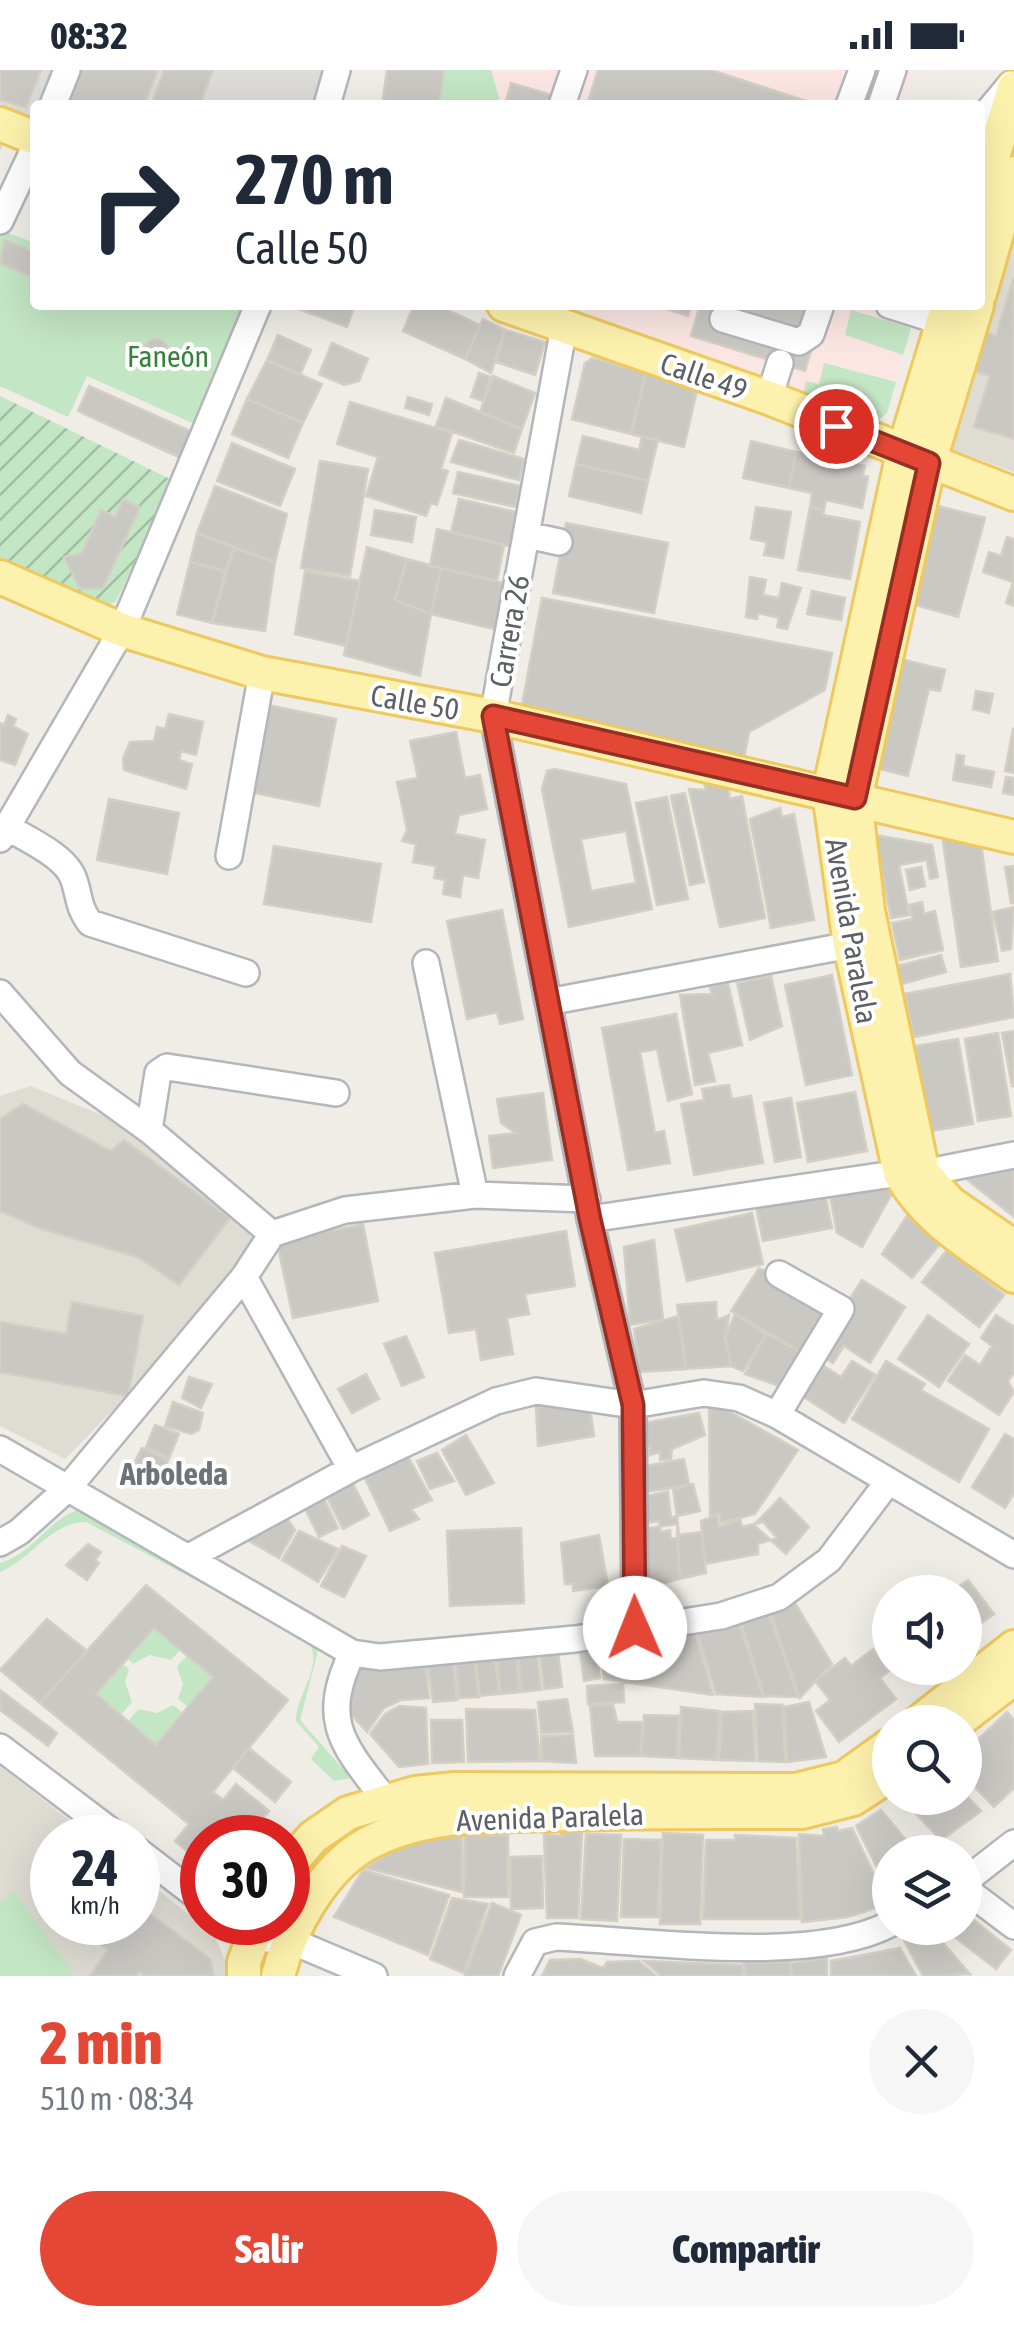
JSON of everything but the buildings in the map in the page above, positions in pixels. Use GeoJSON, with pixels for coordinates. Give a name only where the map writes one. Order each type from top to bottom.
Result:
{"type":"FeatureCollection","features":[{"type":"Feature","properties":{"kind":"main road"},"geometry":{"type":"LineString","coordinates":[[985,184],[1014,88]]}},
{"type":"Feature","properties":{"kind":"main road"},"geometry":{"type":"LineString","coordinates":[[0,124],[30,136]]}},
{"type":"Feature","properties":{"kind":"main road"},"geometry":{"type":"LineString","coordinates":[[985,275],[1014,173]]}},
{"type":"Feature","properties":{"kind":"main road","name":"Calle 49"},"geometry":{"type":"LineString","coordinates":[[518,310],[769,398],[1014,494]]}},
{"type":"Feature","properties":{"kind":"main road","name":"Avenida Paralela"},"geometry":{"type":"LineString","coordinates":[[916,458],[974,310]]}},
{"type":"Feature","properties":{"kind":"main road","name":"Avenida Paralela"},"geometry":{"type":"LineString","coordinates":[[912,1173],[850,945],[842,795],[945,314]]}},
{"type":"Feature","properties":{"kind":"main road","name":"Calle 50"},"geometry":{"type":"LineString","coordinates":[[0,577],[122,630],[262,673],[493,716],[1014,837]]}},
{"type":"Feature","properties":{"kind":"main road","name":"Avenida Paralela"},"geometry":{"type":"LineString","coordinates":[[842,795],[868,911],[916,1201],[934,1219],[1014,1276]]}},
{"type":"Feature","properties":{"kind":"main road"},"geometry":{"type":"LineString","coordinates":[[912,1173],[1014,1247]]}},
{"type":"Feature","properties":{"kind":"main road"},"geometry":{"type":"LineString","coordinates":[[941,1705],[1014,1647]]}},
{"type":"Feature","properties":{"kind":"main road"},"geometry":{"type":"LineString","coordinates":[[979,1705],[1014,1678]]}},
{"type":"Feature","properties":{"kind":"main road","name":"Avenida Paralela"},"geometry":{"type":"LineString","coordinates":[[310,1840],[348,1812],[384,1798],[455,1788],[796,1790],[844,1778],[872,1758]]}},
{"type":"Feature","properties":{"kind":"main road","name":"Avenida Paralela"},"geometry":{"type":"LineString","coordinates":[[310,1908],[333,1872],[361,1848],[392,1832],[460,1817],[802,1812],[854,1799],[872,1787]]}},
{"type":"Feature","properties":{"kind":"main road"},"geometry":{"type":"LineString","coordinates":[[244,1976],[247,1945]]}},
{"type":"Feature","properties":{"kind":"main road","name":"Avenida Paralela"},"geometry":{"type":"LineString","coordinates":[[278,1976],[287,1945]]}},
{"type":"Feature","properties":{"kind":"street"},"geometry":{"type":"LineString","coordinates":[[55,100],[67,70]]}},
{"type":"Feature","properties":{"kind":"street"},"geometry":{"type":"LineString","coordinates":[[328,100],[337,70]]}},
{"type":"Feature","properties":{"kind":"street"},"geometry":{"type":"LineString","coordinates":[[564,100],[574,70]]}},
{"type":"Feature","properties":{"kind":"street"},"geometry":{"type":"LineString","coordinates":[[853,100],[878,72]]}},
{"type":"Feature","properties":{"kind":"street"},"geometry":{"type":"LineString","coordinates":[[878,72],[881,100]]}},
{"type":"Feature","properties":{"kind":"street"},"geometry":{"type":"LineString","coordinates":[[985,122],[990,109],[1014,80]]}},
{"type":"Feature","properties":{"kind":"street"},"geometry":{"type":"LineString","coordinates":[[0,222],[30,158]]}},
{"type":"Feature","properties":{"kind":"street"},"geometry":{"type":"LineString","coordinates":[[246,972],[90,923],[77,906],[74,877],[60,861],[3,833],[122,630],[256,310]]}},
{"type":"Feature","properties":{"kind":"street"},"geometry":{"type":"LineString","coordinates":[[723,319],[799,342],[812,334],[819,310]]}},
{"type":"Feature","properties":{"kind":"street"},"geometry":{"type":"LineString","coordinates":[[920,310],[945,314]]}},
{"type":"Feature","properties":{"kind":"street","name":"Carrera 26"},"geometry":{"type":"LineString","coordinates":[[564,327],[493,716],[589,1209],[633,1405],[635,1628]]}},
{"type":"Feature","properties":{"kind":"street"},"geometry":{"type":"LineString","coordinates":[[769,398],[780,363]]}},
{"type":"Feature","properties":{"kind":"street"},"geometry":{"type":"LineString","coordinates":[[526,535],[558,542]]}},
{"type":"Feature","properties":{"kind":"street"},"geometry":{"type":"LineString","coordinates":[[229,856],[262,673]]}},
{"type":"Feature","properties":{"kind":"street"},"geometry":{"type":"LineString","coordinates":[[548,1002],[850,945]]}},
{"type":"Feature","properties":{"kind":"street"},"geometry":{"type":"LineString","coordinates":[[426,963],[475,1195]]}},
{"type":"Feature","properties":{"kind":"street"},"geometry":{"type":"LineString","coordinates":[[0,993],[70,1074],[149,1130],[272,1234]]}},
{"type":"Feature","properties":{"kind":"street"},"geometry":{"type":"LineString","coordinates":[[149,1130],[158,1073],[166,1067],[336,1093]]}},
{"type":"Feature","properties":{"kind":"street"},"geometry":{"type":"LineString","coordinates":[[0,1542],[20,1532],[67,1489],[244,1277],[272,1234],[344,1210],[475,1195],[589,1209],[912,1173],[1014,1155]]}},
{"type":"Feature","properties":{"kind":"street"},"geometry":{"type":"LineString","coordinates":[[778,1274],[841,1308],[778,1414]]}},
{"type":"Feature","properties":{"kind":"street"},"geometry":{"type":"LineString","coordinates":[[244,1277],[351,1469]]}},
{"type":"Feature","properties":{"kind":"street"},"geometry":{"type":"LineString","coordinates":[[189,1556],[351,1469],[496,1400],[536,1392],[633,1405],[704,1393],[739,1398],[778,1414],[1014,1555]]}},
{"type":"Feature","properties":{"kind":"street"},"geometry":{"type":"LineString","coordinates":[[0,1450],[352,1653],[380,1657],[575,1639],[721,1616],[779,1597],[829,1560],[888,1482]]}},
{"type":"Feature","properties":{"kind":"street"},"geometry":{"type":"LineString","coordinates":[[352,1653],[338,1682],[334,1710],[344,1746],[384,1798]]}},
{"type":"Feature","properties":{"kind":"street"},"geometry":{"type":"LineString","coordinates":[[0,1747],[90,1815]]}},
{"type":"Feature","properties":{"kind":"street"},"geometry":{"type":"LineString","coordinates":[[982,1868],[1014,1843]]}},
{"type":"Feature","properties":{"kind":"street"},"geometry":{"type":"LineString","coordinates":[[160,1868],[180,1883]]}},
{"type":"Feature","properties":{"kind":"street"},"geometry":{"type":"LineString","coordinates":[[982,1902],[1014,1926]]}},
{"type":"Feature","properties":{"kind":"street"},"geometry":{"type":"LineString","coordinates":[[517,1976],[536,1942],[556,1936],[789,1948],[834,1944],[872,1930]]}},
{"type":"Feature","properties":{"kind":"street"},"geometry":{"type":"LineString","coordinates":[[301,1945],[374,1976]]}},
{"type":"Feature","properties":{"kind":"shaded area"},"geometry":{"type":"Polygon","coordinates":[[[0,70],[328,70],[321,100],[30,100],[30,117],[18,113],[0,152],[0,70]]]}},
{"type":"Feature","properties":{"kind":"shaded area"},"geometry":{"type":"Polygon","coordinates":[[[491,70],[912,70],[903,100],[500,100],[491,70]]]}},
{"type":"Feature","properties":{"kind":"shaded area"},"geometry":{"type":"Polygon","coordinates":[[[1014,229],[1014,472],[948,448],[1014,229]]]}},
{"type":"Feature","properties":{"kind":"shaded area"},"geometry":{"type":"Polygon","coordinates":[[[581,310],[916,310],[887,413],[876,422],[581,310]]]}},
{"type":"Feature","properties":{"kind":"shaded area"},"geometry":{"type":"Polygon","coordinates":[[[31,1086],[119,1122],[272,1234],[244,1277],[65,1459],[0,1426],[0,1096],[31,1086]]]}},
{"type":"Feature","properties":{"kind":"shaded area"},"geometry":{"type":"Polygon","coordinates":[[[0,1766],[63,1815],[30,1815],[30,1945],[160,1945],[160,1892],[180,1908],[180,1945],[218,1945],[232,1976],[0,1976],[0,1766]]]}},
{"type":"Feature","properties":{"kind":"green space"},"geometry":{"type":"Polygon","coordinates":[[[444,70],[491,70],[500,100],[440,100],[444,70]]]}},
{"type":"Feature","properties":{"kind":"green space","name":"Faneón"},"geometry":{"type":"Polygon","coordinates":[[[0,230],[30,241],[30,310],[246,310],[197,425],[87,376],[68,417],[0,386],[0,230]]]}},
{"type":"Feature","properties":{"kind":"green space"},"geometry":{"type":"Polygon","coordinates":[[[851,310],[911,328],[903,355],[845,335],[851,310]]]}},
{"type":"Feature","properties":{"kind":"green space"},"geometry":{"type":"Polygon","coordinates":[[[824,363],[896,382],[887,413],[876,422],[803,393],[806,381],[819,384],[824,363]]]}},
{"type":"Feature","properties":{"kind":"green space"},"geometry":{"type":"Polygon","coordinates":[[[0,396],[174,481],[116,601],[98,610],[0,564],[0,396]]]}},
{"type":"Feature","properties":{"kind":"green space"},"geometry":{"type":"Polygon","coordinates":[[[81,1509],[266,1617],[86,1522],[74,1523],[52,1534],[0,1572],[0,1563],[22,1552],[60,1520],[81,1509]]]}},
{"type":"Feature","properties":{"kind":"green space"},"geometry":{"type":"Polygon","coordinates":[[[154,1628],[180,1650],[171,1660],[150,1655],[133,1664],[127,1658],[154,1628]]]}},
{"type":"Feature","properties":{"kind":"green space"},"geometry":{"type":"Polygon","coordinates":[[[305,1637],[317,1647],[317,1655],[300,1720],[351,1778],[334,1781],[311,1759],[319,1747],[296,1721],[312,1668],[311,1647],[305,1637]]]}},
{"type":"Feature","properties":{"kind":"green space"},"geometry":{"type":"Polygon","coordinates":[[[187,1656],[213,1677],[188,1707],[178,1699],[183,1685],[177,1666],[187,1656]]]}},
{"type":"Feature","properties":{"kind":"green space"},"geometry":{"type":"Polygon","coordinates":[[[122,1664],[129,1669],[125,1682],[132,1702],[121,1715],[96,1694],[122,1664]]]}},
{"type":"Feature","properties":{"kind":"green space"},"geometry":{"type":"Polygon","coordinates":[[[173,1705],[183,1713],[156,1745],[128,1721],[139,1709],[157,1713],[173,1705]]]}},
{"type":"Feature","properties":{"kind":"green space"},"geometry":{"type":"Polygon","coordinates":[[[15,1892],[30,1913],[30,1945],[53,1945],[73,1973],[0,1976],[0,1903],[15,1892]]]}},
{"type":"Feature","properties":{"kind":"district","name":"Arboleda"},"geometry":{"type":"Point","coordinates":[174,1473]}},
{"type":"Feature","properties":{"kind":"route"},"geometry":{"type":"LineString","coordinates":[[635,1628],[633,1405],[590,1219],[493,716],[855,798],[929,463],[836,426]]}}]}
